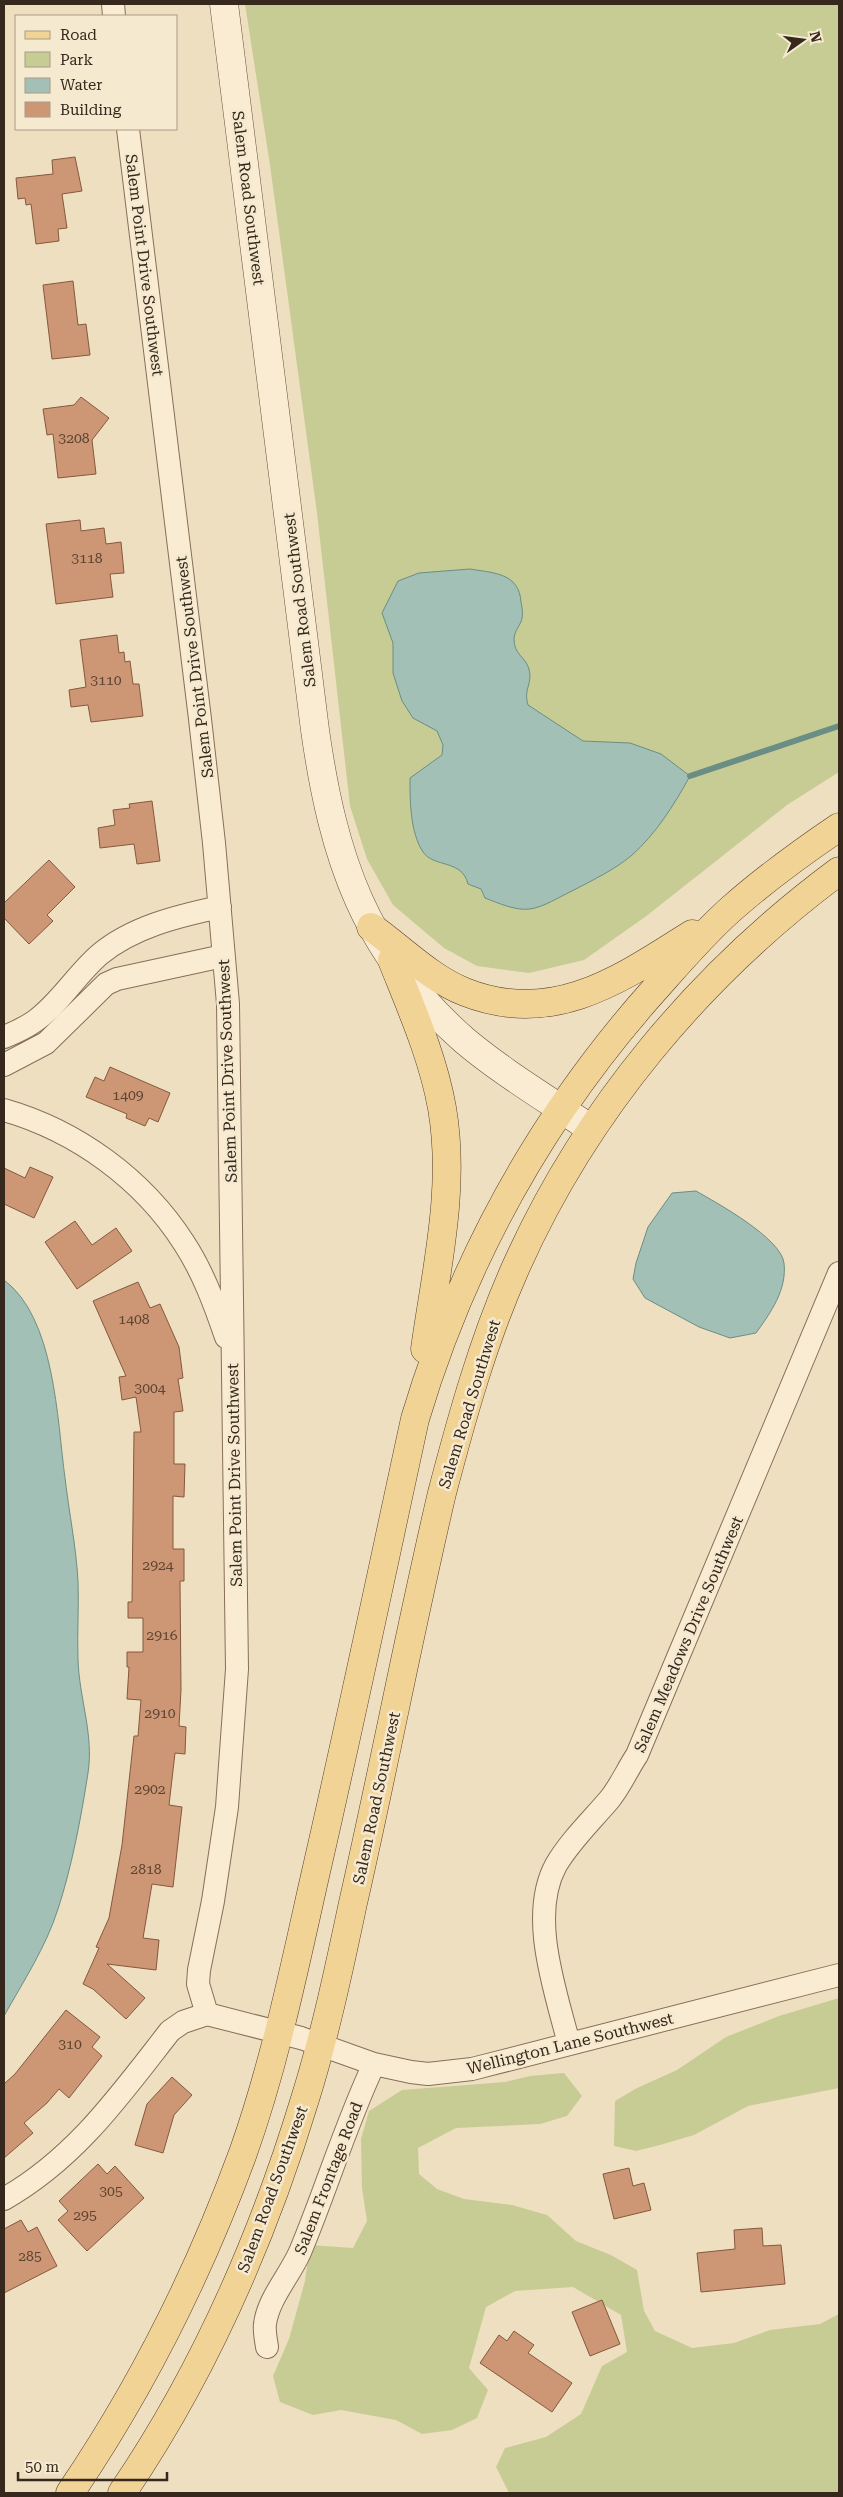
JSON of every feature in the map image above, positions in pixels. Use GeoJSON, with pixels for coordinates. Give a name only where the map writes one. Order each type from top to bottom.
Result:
{"type":"FeatureCollection","features":[{"type":"Feature","properties":{"kind":"main road","name":"Salem Road Southwest"},"geometry":{"type":"LineString","coordinates":[[70,2493],[139,2385],[193,2274],[243,2152],[262,2095],[300,2038],[381,1780],[427,1558],[461,1421],[479,1363],[514,1270],[538,1218],[592,1129],[464,1040],[418,993],[392,960],[372,927],[357,898],[338,849],[323,783],[224,4]]}},
{"type":"Feature","properties":{"kind":"main road"},"geometry":{"type":"LineString","coordinates":[[372,927],[434,974],[464,992],[490,1000],[540,1003],[575,998],[615,981],[731,909],[839,827]]}},
{"type":"Feature","properties":{"kind":"main road"},"geometry":{"type":"LineString","coordinates":[[592,1129],[649,1053],[712,982],[775,922],[839,871]]}},
{"type":"Feature","properties":{"kind":"main road"},"geometry":{"type":"LineString","coordinates":[[560,1108],[623,1024],[731,909]]}},
{"type":"Feature","properties":{"kind":"main road"},"geometry":{"type":"LineString","coordinates":[[392,960],[434,1077],[446,1140],[444,1214],[415,1418]]}},
{"type":"Feature","properties":{"kind":"main road","name":"Salem Road Southwest"},"geometry":{"type":"LineString","coordinates":[[122,2493],[190,2378],[241,2273],[286,2160],[300,2038],[415,1418],[443,1331],[481,1246],[506,1197],[560,1108]]}},
{"type":"Feature","properties":{"kind":"street","name":"Salem Point Drive Southwest"},"geometry":{"type":"LineString","coordinates":[[128,130],[186,600],[220,907],[230,1066],[231,1355],[237,1670],[227,1807],[213,1901],[199,1970],[198,1984],[207,2014]]}},
{"type":"Feature","properties":{"kind":"street"},"geometry":{"type":"LineString","coordinates":[[4,1037],[34,1022],[51,1007],[85,968],[117,943],[170,919],[220,907]]}},
{"type":"Feature","properties":{"kind":"street"},"geometry":{"type":"LineString","coordinates":[[4,1065],[46,1043],[106,984],[117,979],[223,956]]}},
{"type":"Feature","properties":{"kind":"street"},"geometry":{"type":"LineString","coordinates":[[4,1110],[69,1136],[125,1174],[184,1243],[219,1317],[231,1355]]}},
{"type":"Feature","properties":{"kind":"street","name":"Salem Meadows Drive Southwest"},"geometry":{"type":"LineString","coordinates":[[569,2044],[545,1948],[545,1916],[548,1890],[555,1867],[572,1842],[610,1798],[637,1755],[839,1273]]}},
{"type":"Feature","properties":{"kind":"street","name":"Wellington Lane Southwest"},"geometry":{"type":"LineString","coordinates":[[300,2038],[374,2064],[411,2072],[454,2072],[839,1975]]}},
{"type":"Feature","properties":{"kind":"street"},"geometry":{"type":"LineString","coordinates":[[4,2199],[45,2173],[70,2152],[94,2126],[170,2031],[183,2022],[207,2014],[300,2038]]}},
{"type":"Feature","properties":{"kind":"street","name":"Salem Frontage Road"},"geometry":{"type":"LineString","coordinates":[[266,2347],[265,2324],[270,2308],[298,2255],[322,2198],[353,2110],[374,2064]]}},
{"type":"Feature","properties":{"kind":"green space"},"geometry":{"type":"Polygon","coordinates":[[[245,4],[839,4],[839,772],[787,805],[645,917],[584,960],[529,973],[477,966],[444,948],[393,905],[367,859],[350,806],[317,513],[270,165],[245,4]]]}},
{"type":"Feature","properties":{"kind":"green space"},"geometry":{"type":"Polygon","coordinates":[[[839,1998],[839,2088],[748,2106],[694,2135],[660,2145],[636,2151],[614,2146],[615,2101],[637,2088],[677,2070],[726,2037],[779,2016],[839,1998]]]}},
{"type":"Feature","properties":{"kind":"green space"},"geometry":{"type":"Polygon","coordinates":[[[564,2073],[582,2096],[567,2116],[540,2124],[456,2128],[418,2148],[419,2174],[437,2189],[464,2199],[512,2205],[547,2215],[576,2241],[611,2255],[637,2270],[644,2311],[655,2331],[692,2348],[734,2343],[770,2330],[820,2324],[839,2314],[839,2493],[509,2493],[496,2467],[505,2448],[546,2437],[581,2414],[602,2366],[627,2352],[621,2315],[573,2287],[515,2291],[486,2307],[469,2368],[488,2390],[477,2418],[452,2430],[422,2434],[396,2420],[341,2410],[313,2415],[280,2402],[273,2376],[289,2339],[305,2281],[310,2245],[353,2248],[367,2221],[362,2188],[361,2139],[369,2111],[402,2090],[505,2082],[530,2076],[564,2073]]]}},
{"type":"Feature","properties":{"kind":"water"},"geometry":{"type":"Polygon","coordinates":[[[470,569],[504,576],[516,585],[519,592],[522,616],[515,633],[514,644],[529,669],[528,705],[583,741],[630,743],[661,754],[690,776],[664,819],[631,856],[610,871],[546,904],[530,909],[513,908],[485,898],[481,889],[468,884],[465,876],[460,871],[428,857],[423,852],[413,826],[410,778],[442,755],[443,745],[437,731],[413,718],[402,701],[393,673],[393,643],[382,613],[398,581],[419,573],[470,569]]]}},
{"type":"Feature","properties":{"kind":"water"},"geometry":{"type":"Polygon","coordinates":[[[696,1191],[747,1222],[772,1243],[780,1253],[784,1263],[783,1282],[777,1300],[756,1333],[730,1338],[699,1327],[645,1298],[633,1279],[636,1263],[648,1227],[672,1193],[696,1191]]]}},
{"type":"Feature","properties":{"kind":"water"},"geometry":{"type":"Polygon","coordinates":[[[4,1280],[21,1297],[34,1319],[44,1344],[56,1399],[77,1568],[78,1659],[88,1730],[89,1759],[76,1842],[58,1909],[41,1951],[4,2016],[4,1280]]]}},
{"type":"Feature","properties":{"kind":"building"},"geometry":{"type":"Polygon","coordinates":[[[75,157],[82,191],[62,194],[67,228],[58,229],[59,241],[36,244],[31,204],[26,205],[25,198],[18,199],[16,178],[53,174],[52,160],[75,157]]]}},
{"type":"Feature","properties":{"kind":"building"},"geometry":{"type":"Polygon","coordinates":[[[73,281],[78,325],[86,324],[90,355],[52,359],[43,285],[73,281]]]}},
{"type":"Feature","properties":{"kind":"building"},"geometry":{"type":"Polygon","coordinates":[[[81,397],[109,418],[92,440],[96,474],[58,478],[53,434],[47,435],[43,409],[74,405],[81,397]]]}},
{"type":"Feature","properties":{"kind":"building"},"geometry":{"type":"Polygon","coordinates":[[[80,520],[81,531],[104,528],[106,544],[121,542],[124,573],[110,574],[113,597],[56,604],[46,524],[80,520]]]}},
{"type":"Feature","properties":{"kind":"building"},"geometry":{"type":"Polygon","coordinates":[[[117,635],[119,653],[124,652],[125,662],[130,661],[133,684],[139,684],[143,716],[91,722],[88,705],[71,707],[69,690],[86,687],[80,640],[117,635]]]}},
{"type":"Feature","properties":{"kind":"building"},"geometry":{"type":"Polygon","coordinates":[[[152,801],[160,861],[137,864],[134,844],[100,848],[98,828],[115,825],[113,810],[130,808],[129,804],[152,801]]]}},
{"type":"Feature","properties":{"kind":"building"},"geometry":{"type":"Polygon","coordinates":[[[49,860],[75,887],[47,915],[53,921],[29,944],[4,918],[4,903],[49,860]]]}},
{"type":"Feature","properties":{"kind":"building"},"geometry":{"type":"Polygon","coordinates":[[[110,1067],[170,1093],[158,1122],[149,1118],[145,1126],[126,1118],[127,1114],[86,1097],[95,1077],[104,1081],[110,1067]]]}},
{"type":"Feature","properties":{"kind":"building"},"geometry":{"type":"Polygon","coordinates":[[[30,1167],[53,1177],[34,1218],[4,1204],[4,1168],[25,1178],[30,1167]]]}},
{"type":"Feature","properties":{"kind":"building"},"geometry":{"type":"Polygon","coordinates":[[[75,1221],[92,1245],[116,1228],[132,1251],[77,1289],[45,1242],[75,1221]]]}},
{"type":"Feature","properties":{"kind":"building"},"geometry":{"type":"Polygon","coordinates":[[[138,1282],[150,1308],[160,1304],[179,1347],[183,1378],[178,1379],[183,1411],[174,1412],[174,1464],[185,1464],[184,1497],[173,1496],[173,1549],[184,1549],[184,1581],[180,1581],[181,1690],[179,1726],[186,1727],[185,1754],[175,1753],[169,1805],[182,1807],[173,1887],[152,1884],[143,1938],[159,1940],[156,1970],[107,1964],[145,1998],[126,2019],[93,1989],[83,1984],[99,1948],[96,1947],[109,1918],[122,1845],[134,1736],[138,1736],[141,1700],[127,1699],[129,1667],[127,1667],[127,1652],[143,1652],[143,1618],[128,1618],[128,1602],[132,1602],[134,1432],[141,1432],[136,1397],[122,1400],[119,1377],[126,1376],[93,1301],[138,1282]]]}},
{"type":"Feature","properties":{"kind":"building"},"geometry":{"type":"Polygon","coordinates":[[[66,2010],[100,2037],[92,2047],[102,2056],[69,2098],[59,2089],[47,2103],[24,2123],[33,2133],[4,2158],[4,2084],[15,2074],[66,2010]]]}},
{"type":"Feature","properties":{"kind":"building"},"geometry":{"type":"Polygon","coordinates":[[[172,2077],[192,2095],[174,2115],[163,2153],[135,2145],[147,2104],[172,2077]]]}},
{"type":"Feature","properties":{"kind":"building"},"geometry":{"type":"Polygon","coordinates":[[[98,2164],[107,2174],[115,2166],[144,2198],[87,2251],[58,2220],[68,2211],[59,2201],[98,2164]]]}},
{"type":"Feature","properties":{"kind":"building"},"geometry":{"type":"Polygon","coordinates":[[[629,2168],[633,2186],[644,2183],[651,2210],[614,2219],[603,2174],[629,2168]]]}},
{"type":"Feature","properties":{"kind":"building"},"geometry":{"type":"Polygon","coordinates":[[[21,2220],[28,2232],[37,2227],[57,2266],[4,2293],[4,2229],[21,2220]]]}},
{"type":"Feature","properties":{"kind":"building"},"geometry":{"type":"Polygon","coordinates":[[[762,2228],[763,2246],[781,2245],[785,2284],[701,2292],[697,2253],[735,2249],[734,2230],[762,2228]]]}},
{"type":"Feature","properties":{"kind":"building"},"geometry":{"type":"Polygon","coordinates":[[[602,2300],[620,2344],[590,2356],[572,2312],[602,2300]]]}},
{"type":"Feature","properties":{"kind":"building"},"geometry":{"type":"Polygon","coordinates":[[[514,2331],[534,2345],[528,2353],[572,2383],[552,2412],[480,2363],[499,2335],[507,2341],[514,2331]]]}},
{"type":"Feature","properties":{"kind":"waterway"},"geometry":{"type":"LineString","coordinates":[[690,776],[839,726]]}}]}
